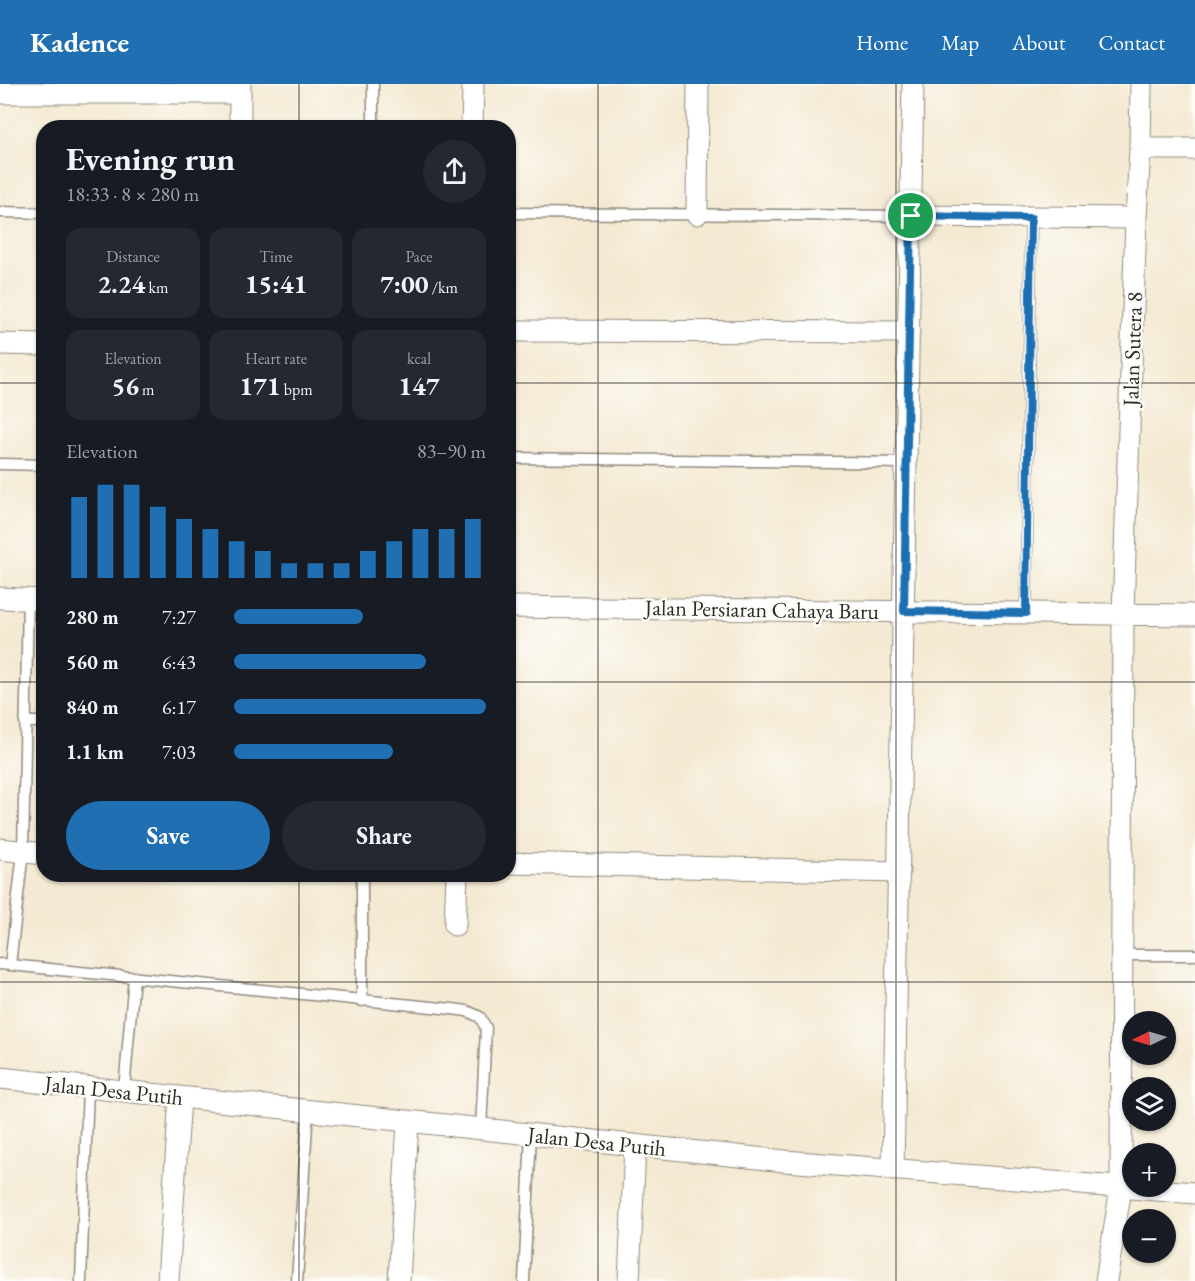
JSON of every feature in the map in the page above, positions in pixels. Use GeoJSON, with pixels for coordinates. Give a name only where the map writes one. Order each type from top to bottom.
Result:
{"type":"FeatureCollection","features":[{"type":"Feature","properties":{"kind":"street"},"geometry":{"type":"LineString","coordinates":[[472,120],[473,84]]}},
{"type":"Feature","properties":{"kind":"street"},"geometry":{"type":"LineString","coordinates":[[697,214],[698,84]]}},
{"type":"Feature","properties":{"kind":"street"},"geometry":{"type":"LineString","coordinates":[[893,1170],[913,84]]}},
{"type":"Feature","properties":{"kind":"street","name":"Jalan Sutera 8"},"geometry":{"type":"LineString","coordinates":[[1106,1281],[1121,1188],[1123,614],[1141,84]]}},
{"type":"Feature","properties":{"kind":"street"},"geometry":{"type":"LineString","coordinates":[[0,93],[240,88],[240,120]]}},
{"type":"Feature","properties":{"kind":"street"},"geometry":{"type":"LineString","coordinates":[[1140,149],[1195,148]]}},
{"type":"Feature","properties":{"kind":"street"},"geometry":{"type":"LineString","coordinates":[[911,216],[1136,218]]}},
{"type":"Feature","properties":{"kind":"street"},"geometry":{"type":"LineString","coordinates":[[516,331],[909,332]]}},
{"type":"Feature","properties":{"kind":"street"},"geometry":{"type":"LineString","coordinates":[[0,344],[36,345]]}},
{"type":"Feature","properties":{"kind":"street"},"geometry":{"type":"LineString","coordinates":[[0,598],[36,600]]}},
{"type":"Feature","properties":{"kind":"street","name":"Jalan Persiaran Cahaya Baru"},"geometry":{"type":"LineString","coordinates":[[516,607],[1195,615]]}},
{"type":"Feature","properties":{"kind":"street"},"geometry":{"type":"LineString","coordinates":[[0,849],[33,853]]}},
{"type":"Feature","properties":{"kind":"street"},"geometry":{"type":"LineString","coordinates":[[516,863],[899,872]]}},
{"type":"Feature","properties":{"kind":"street"},"geometry":{"type":"LineString","coordinates":[[455,925],[457,882]]}},
{"type":"Feature","properties":{"kind":"street","name":"Jalan Desa Putih"},"geometry":{"type":"LineString","coordinates":[[0,1078],[785,1161],[1195,1194]]}},
{"type":"Feature","properties":{"kind":"street"},"geometry":{"type":"LineString","coordinates":[[168,1281],[180,1096]]}},
{"type":"Feature","properties":{"kind":"street"},"geometry":{"type":"LineString","coordinates":[[399,1281],[408,1121]]}},
{"type":"Feature","properties":{"kind":"street"},"geometry":{"type":"LineString","coordinates":[[629,1281],[635,1145]]}},
{"type":"Feature","properties":{"kind":"lane"},"geometry":{"type":"LineString","coordinates":[[373,84],[373,120]]}},
{"type":"Feature","properties":{"kind":"lane"},"geometry":{"type":"LineString","coordinates":[[0,212],[36,213]]}},
{"type":"Feature","properties":{"kind":"lane"},"geometry":{"type":"LineString","coordinates":[[516,213],[911,216]]}},
{"type":"Feature","properties":{"kind":"lane"},"geometry":{"type":"LineString","coordinates":[[1026,613],[1031,218]]}},
{"type":"Feature","properties":{"kind":"lane"},"geometry":{"type":"LineString","coordinates":[[516,458],[907,463]]}},
{"type":"Feature","properties":{"kind":"lane"},"geometry":{"type":"LineString","coordinates":[[0,464],[36,465]]}},
{"type":"Feature","properties":{"kind":"lane"},"geometry":{"type":"LineString","coordinates":[[36,600],[25,722],[33,853],[5,964],[467,1011],[480,1017],[486,1029],[481,1128]]}},
{"type":"Feature","properties":{"kind":"lane"},"geometry":{"type":"LineString","coordinates":[[25,722],[36,722]]}},
{"type":"Feature","properties":{"kind":"lane"},"geometry":{"type":"LineString","coordinates":[[362,882],[362,1001]]}},
{"type":"Feature","properties":{"kind":"lane"},"geometry":{"type":"LineString","coordinates":[[1122,955],[1195,955]]}},
{"type":"Feature","properties":{"kind":"lane"},"geometry":{"type":"LineString","coordinates":[[124,1090],[134,977]]}},
{"type":"Feature","properties":{"kind":"lane"},"geometry":{"type":"LineString","coordinates":[[81,1281],[88,1087]]}},
{"type":"Feature","properties":{"kind":"lane"},"geometry":{"type":"LineString","coordinates":[[297,1281],[308,1110]]}},
{"type":"Feature","properties":{"kind":"lane"},"geometry":{"type":"LineString","coordinates":[[524,1281],[531,1134]]}},
{"type":"Feature","properties":{"kind":"route"},"geometry":{"type":"LineString","coordinates":[[911,216],[1031,218],[1026,613],[904,611],[911,216]]}}]}
